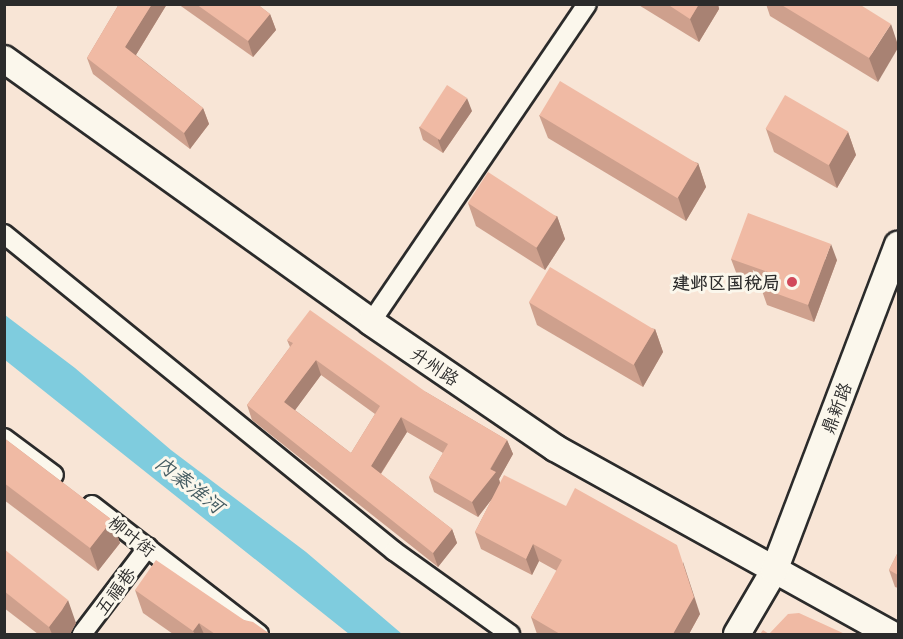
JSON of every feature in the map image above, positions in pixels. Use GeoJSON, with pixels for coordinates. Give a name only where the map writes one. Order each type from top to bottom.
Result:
{"type":"FeatureCollection","features":[{"type":"Feature","properties":{"kind":"main road","name":"升州路"},"geometry":{"type":"LineString","coordinates":[[4,59],[371,322],[555,448],[890,634]]}},
{"type":"Feature","properties":{"kind":"main road","name":"鼎新路"},"geometry":{"type":"LineString","coordinates":[[737,634],[774,571],[898,245]]}},
{"type":"Feature","properties":{"kind":"street"},"geometry":{"type":"LineString","coordinates":[[371,322],[587,4]]}},
{"type":"Feature","properties":{"kind":"street"},"geometry":{"type":"LineString","coordinates":[[4,234],[394,551],[510,634]]}},
{"type":"Feature","properties":{"kind":"street","name":"柳叶街"},"geometry":{"type":"LineString","coordinates":[[4,438],[259,634]]}},
{"type":"Feature","properties":{"kind":"street","name":"五福巷"},"geometry":{"type":"LineString","coordinates":[[82,634],[148,548]]}},
{"type":"Feature","properties":{"kind":"water","name":"内秦淮河"},"geometry":{"type":"Polygon","coordinates":[[[5,315],[75,368],[171,450],[306,552],[402,634],[349,634],[5,360],[5,315]]]}},
{"type":"Feature","properties":{"kind":"building"},"geometry":{"type":"Polygon","coordinates":[[[119,4],[152,4],[125,47],[203,108],[184,133],[87,58],[119,4]]]}},
{"type":"Feature","properties":{"kind":"building"},"geometry":{"type":"Polygon","coordinates":[[[196,4],[257,4],[270,14],[248,41],[196,4]]]}},
{"type":"Feature","properties":{"kind":"building"},"geometry":{"type":"Polygon","coordinates":[[[667,4],[699,4],[690,19],[667,4]]]}},
{"type":"Feature","properties":{"kind":"building"},"geometry":{"type":"Polygon","coordinates":[[[780,4],[859,4],[891,24],[869,58],[780,4]]]}},
{"type":"Feature","properties":{"kind":"building"},"geometry":{"type":"Polygon","coordinates":[[[560,81],[698,164],[677,198],[539,115],[560,81]]]}},
{"type":"Feature","properties":{"kind":"building"},"geometry":{"type":"Polygon","coordinates":[[[447,85],[467,98],[440,140],[420,127],[447,85]]]}},
{"type":"Feature","properties":{"kind":"building"},"geometry":{"type":"Polygon","coordinates":[[[785,95],[848,132],[829,165],[766,129],[785,95]]]}},
{"type":"Feature","properties":{"kind":"building"},"geometry":{"type":"Polygon","coordinates":[[[488,172],[557,217],[537,248],[468,203],[488,172]]]}},
{"type":"Feature","properties":{"kind":"building","name":"建邺区国税局"},"geometry":{"type":"Polygon","coordinates":[[[748,213],[831,244],[808,305],[761,288],[768,272],[731,259],[748,213]]]}},
{"type":"Feature","properties":{"kind":"building"},"geometry":{"type":"Polygon","coordinates":[[[550,267],[655,330],[633,365],[529,302],[550,267]]]}},
{"type":"Feature","properties":{"kind":"building"},"geometry":{"type":"Polygon","coordinates":[[[310,310],[426,392],[507,440],[490,469],[496,472],[472,502],[429,477],[448,444],[401,417],[371,466],[452,529],[433,553],[247,405],[293,343],[287,340],[310,310]],[[316,360],[284,402],[351,453],[380,406],[316,360]]]}},
{"type":"Feature","properties":{"kind":"building"},"geometry":{"type":"Polygon","coordinates":[[[4,438],[112,520],[90,548],[4,483],[4,438]]]}},
{"type":"Feature","properties":{"kind":"building"},"geometry":{"type":"Polygon","coordinates":[[[504,475],[566,506],[575,488],[677,545],[694,597],[673,634],[560,634],[531,617],[562,560],[533,544],[526,559],[475,532],[504,475]]]}},
{"type":"Feature","properties":{"kind":"building"},"geometry":{"type":"Polygon","coordinates":[[[4,549],[68,600],[49,627],[4,591],[4,549]]]}},
{"type":"Feature","properties":{"kind":"building"},"geometry":{"type":"Polygon","coordinates":[[[898,552],[898,575],[889,570],[898,552]]]}},
{"type":"Feature","properties":{"kind":"building"},"geometry":{"type":"Polygon","coordinates":[[[156,560],[244,620],[253,622],[270,634],[215,634],[199,623],[193,631],[135,590],[156,560]]]}},
{"type":"Feature","properties":{"kind":"building"},"geometry":{"type":"Polygon","coordinates":[[[799,613],[845,634],[769,634],[788,614],[799,613]]]}},
{"type":"Feature","properties":{"kind":"place","name":"建邺区国税局"},"geometry":{"type":"Point","coordinates":[792,282]}}]}
